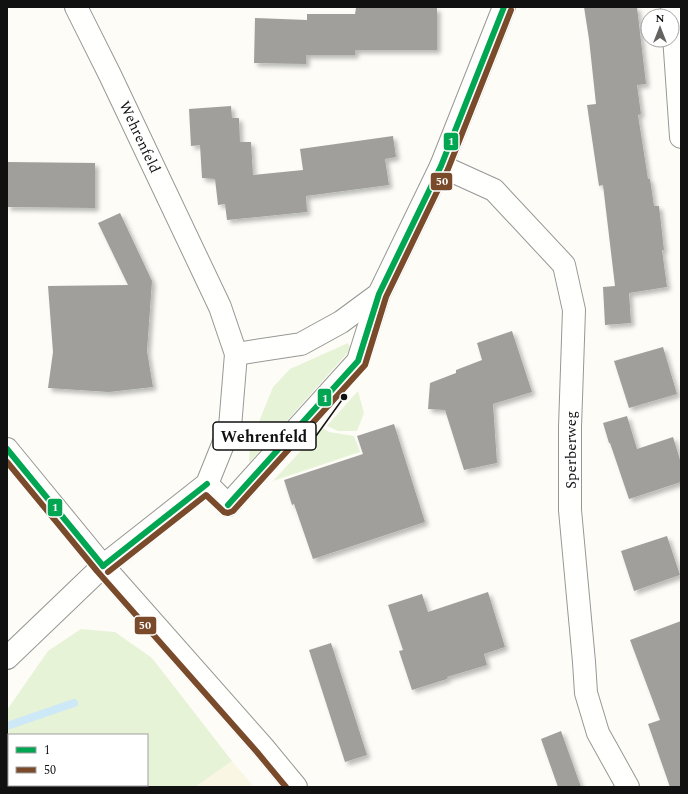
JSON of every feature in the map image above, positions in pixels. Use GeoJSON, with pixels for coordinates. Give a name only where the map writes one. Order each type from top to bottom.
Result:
{"type":"FeatureCollection","features":[{"type":"Feature","properties":{"kind":"street","name":"Wehrenfeld"},"geometry":{"type":"LineString","coordinates":[[7,658],[103,566],[207,484],[230,427],[236,354],[220,307],[114,82],[76,7]]}},
{"type":"Feature","properties":{"kind":"street"},"geometry":{"type":"LineString","coordinates":[[207,484],[228,505],[358,361],[379,294],[441,166],[504,7]]}},
{"type":"Feature","properties":{"kind":"street"},"geometry":{"type":"LineString","coordinates":[[672,7],[681,137]]}},
{"type":"Feature","properties":{"kind":"street","name":"Sperberweg"},"geometry":{"type":"LineString","coordinates":[[441,166],[494,190],[564,265],[574,310],[570,427],[570,510],[586,693],[598,733],[628,787]]}},
{"type":"Feature","properties":{"kind":"street"},"geometry":{"type":"LineString","coordinates":[[236,354],[301,344],[341,322],[379,294]]}},
{"type":"Feature","properties":{"kind":"street"},"geometry":{"type":"LineString","coordinates":[[7,450],[103,566],[263,747],[296,787]]}},
{"type":"Feature","properties":{"kind":"shaded area"},"geometry":{"type":"Polygon","coordinates":[[[232,761],[254,787],[195,787],[232,761]]]}},
{"type":"Feature","properties":{"kind":"green space"},"geometry":{"type":"Polygon","coordinates":[[[348,343],[351,349],[249,463],[250,444],[273,387],[290,369],[348,343]]]}},
{"type":"Feature","properties":{"kind":"green space"},"geometry":{"type":"Polygon","coordinates":[[[358,391],[364,413],[357,431],[338,431],[327,426],[358,391]]]}},
{"type":"Feature","properties":{"kind":"green space"},"geometry":{"type":"Polygon","coordinates":[[[322,428],[329,432],[354,436],[360,452],[273,481],[322,428]]]}},
{"type":"Feature","properties":{"kind":"green space"},"geometry":{"type":"Polygon","coordinates":[[[81,629],[115,632],[152,658],[232,761],[195,787],[7,787],[7,710],[48,651],[81,629]]]}},
{"type":"Feature","properties":{"kind":"building"},"geometry":{"type":"Polygon","coordinates":[[[584,7],[637,7],[640,48],[642,48],[646,84],[637,85],[641,114],[638,115],[648,179],[650,179],[654,206],[659,206],[664,250],[662,250],[667,287],[629,293],[631,323],[605,325],[603,287],[615,286],[603,185],[599,186],[587,105],[596,104],[584,7]]]}},
{"type":"Feature","properties":{"kind":"building"},"geometry":{"type":"Polygon","coordinates":[[[356,8],[437,8],[437,50],[355,50],[355,55],[306,55],[306,64],[254,63],[255,18],[307,20],[307,14],[355,14],[356,8]]]}},
{"type":"Feature","properties":{"kind":"building"},"geometry":{"type":"Polygon","coordinates":[[[231,106],[232,118],[239,118],[240,142],[251,142],[253,175],[303,170],[300,149],[393,136],[396,157],[385,159],[389,185],[306,196],[307,212],[227,220],[225,204],[218,205],[215,179],[202,178],[200,145],[191,146],[189,109],[231,106]]]}},
{"type":"Feature","properties":{"kind":"building"},"geometry":{"type":"Polygon","coordinates":[[[7,162],[95,163],[95,208],[7,207],[7,162]]]}},
{"type":"Feature","properties":{"kind":"building"},"geometry":{"type":"Polygon","coordinates":[[[120,213],[152,281],[147,351],[153,387],[109,392],[48,388],[53,352],[48,286],[128,285],[98,223],[120,213]]]}},
{"type":"Feature","properties":{"kind":"building"},"geometry":{"type":"Polygon","coordinates":[[[512,331],[532,392],[493,404],[497,463],[464,470],[445,410],[428,409],[430,383],[456,373],[456,370],[482,360],[477,343],[512,331]]]}},
{"type":"Feature","properties":{"kind":"building"},"geometry":{"type":"Polygon","coordinates":[[[663,347],[677,394],[629,408],[614,361],[663,347]]]}},
{"type":"Feature","properties":{"kind":"building"},"geometry":{"type":"Polygon","coordinates":[[[627,416],[637,449],[673,437],[681,463],[681,482],[629,499],[603,423],[627,416]]]}},
{"type":"Feature","properties":{"kind":"building"},"geometry":{"type":"Polygon","coordinates":[[[394,424],[425,522],[313,559],[284,480],[363,454],[357,436],[394,424]]]}},
{"type":"Feature","properties":{"kind":"building"},"geometry":{"type":"Polygon","coordinates":[[[667,536],[680,575],[634,591],[621,551],[667,536]]]}},
{"type":"Feature","properties":{"kind":"building"},"geometry":{"type":"Polygon","coordinates":[[[488,592],[505,647],[484,654],[487,665],[447,677],[447,679],[412,690],[399,651],[403,650],[388,605],[422,594],[428,612],[488,592]]]}},
{"type":"Feature","properties":{"kind":"building"},"geometry":{"type":"Polygon","coordinates":[[[681,621],[681,787],[670,787],[648,724],[660,720],[630,640],[681,621]]]}},
{"type":"Feature","properties":{"kind":"building"},"geometry":{"type":"Polygon","coordinates":[[[331,643],[367,755],[345,762],[309,650],[331,643]]]}},
{"type":"Feature","properties":{"kind":"building"},"geometry":{"type":"Polygon","coordinates":[[[561,731],[581,787],[558,787],[541,739],[561,731]]]}},
{"type":"Feature","properties":{"kind":"waterway"},"geometry":{"type":"LineString","coordinates":[[7,726],[74,703]]}},
{"type":"Feature","properties":{"kind":"transit line","name":"1"},"geometry":{"type":"LineString","coordinates":[[228,505],[358,361],[379,294],[441,166],[504,7]]}},
{"type":"Feature","properties":{"kind":"transit line","name":"50"},"geometry":{"type":"LineString","coordinates":[[108,572],[206,495],[224,512],[228,513],[233,511],[365,365],[386,297],[448,169],[511,10]]}},
{"type":"Feature","properties":{"kind":"transit line","name":"1"},"geometry":{"type":"LineString","coordinates":[[7,449],[103,566]]}},
{"type":"Feature","properties":{"kind":"transit line","name":"50"},"geometry":{"type":"LineString","coordinates":[[7,462],[97,571],[257,752],[286,787]]}},
{"type":"Feature","properties":{"kind":"transit line","name":"1"},"geometry":{"type":"LineString","coordinates":[[103,566],[207,484]]}},
{"type":"Feature","properties":{"kind":"place","name":"Wehrenfeld"},"geometry":{"type":"Point","coordinates":[344,397]}}]}
